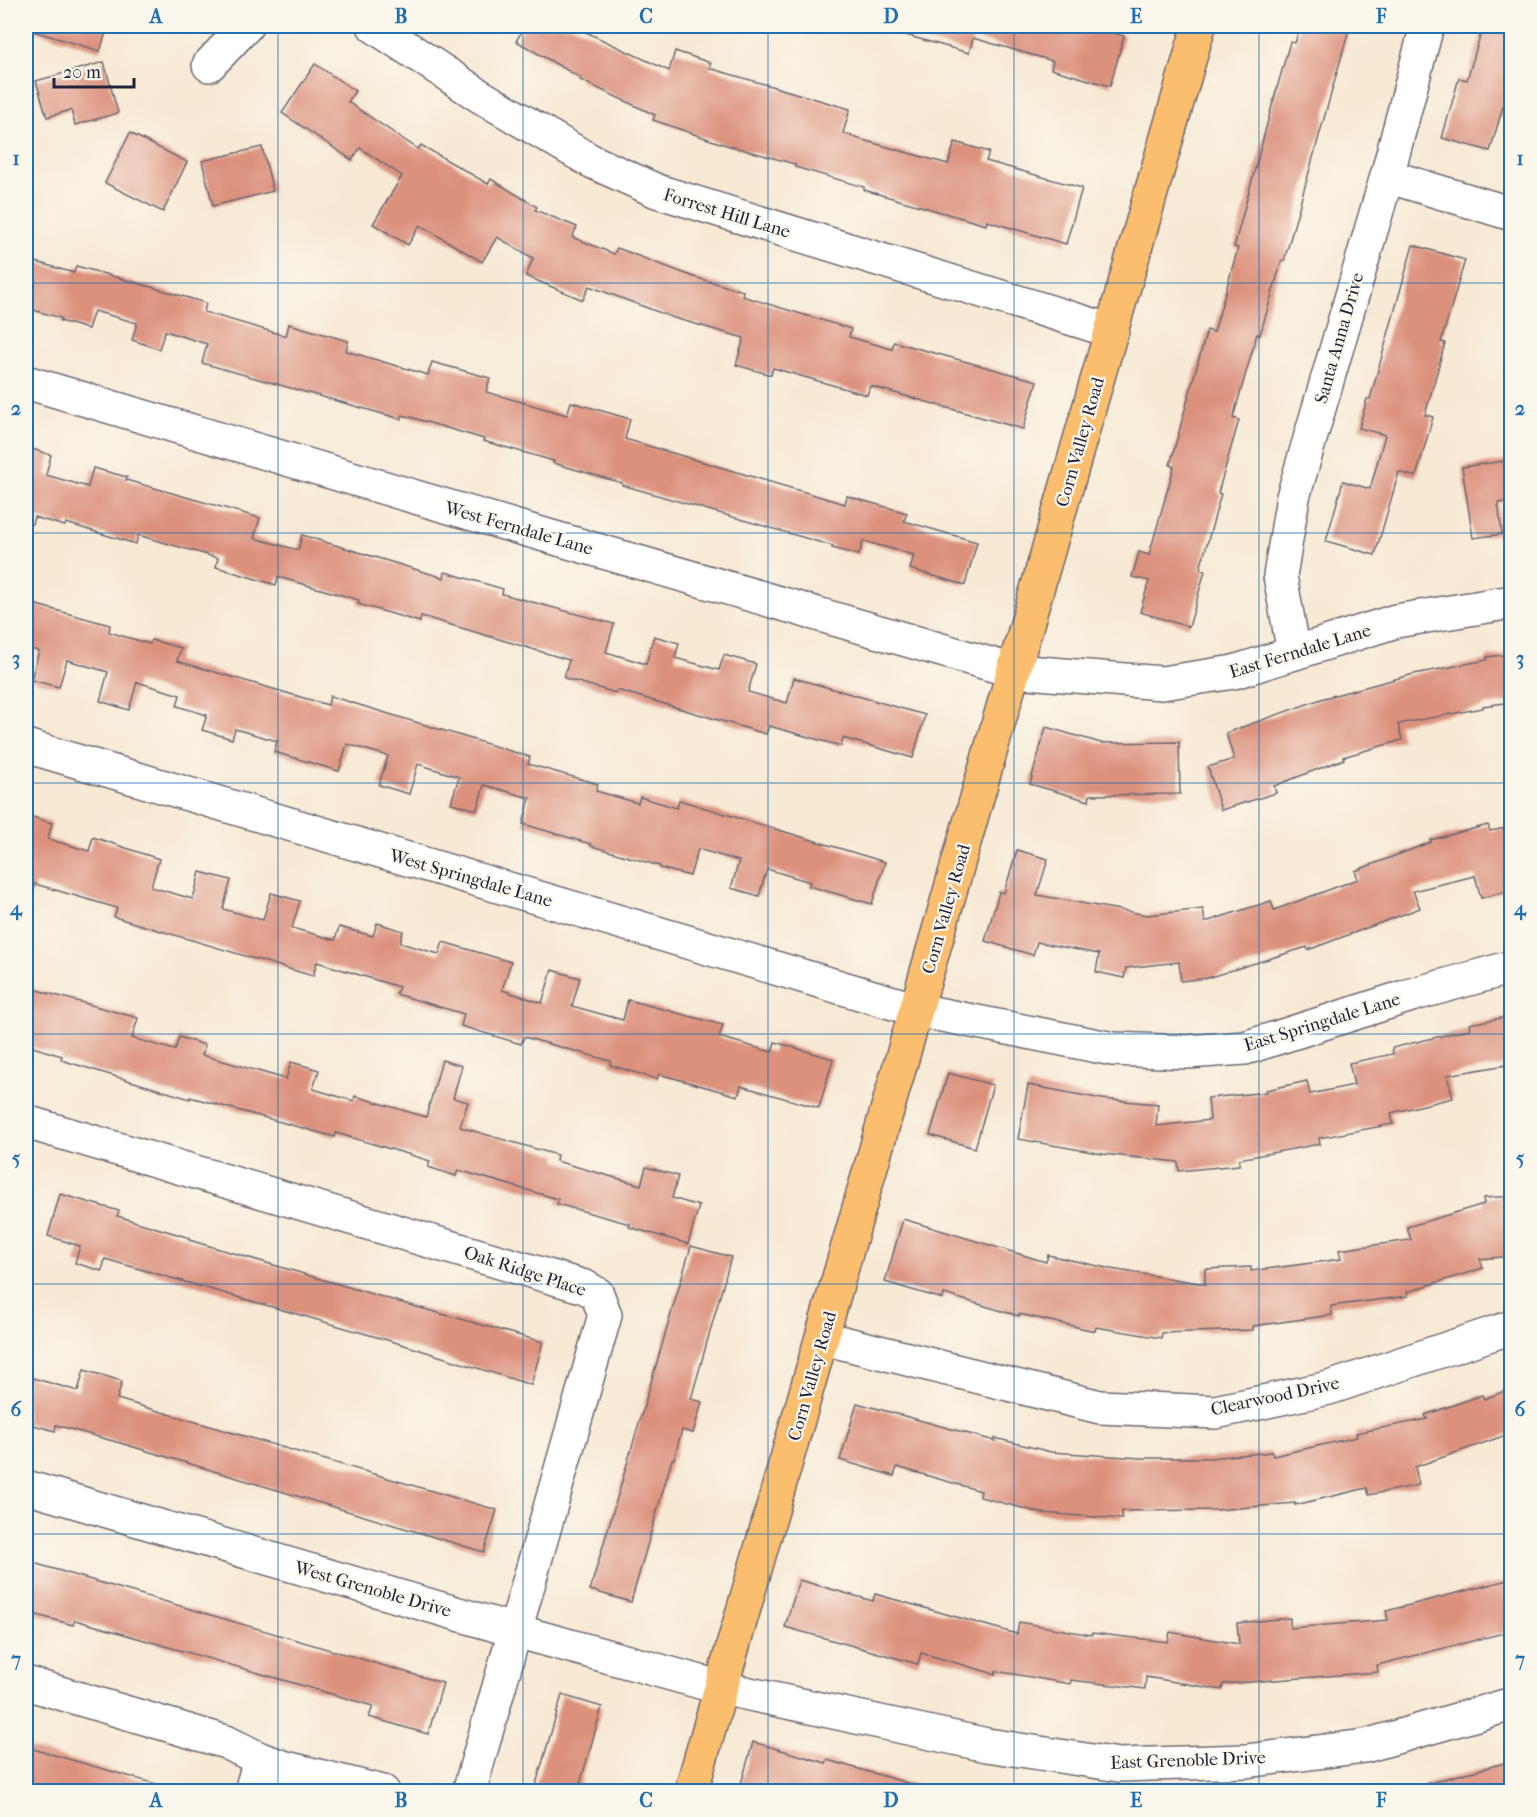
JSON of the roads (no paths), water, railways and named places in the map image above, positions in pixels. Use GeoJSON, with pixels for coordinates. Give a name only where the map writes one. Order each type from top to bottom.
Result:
{"type":"FeatureCollection","features":[{"type":"Feature","properties":{"kind":"main road","name":"Corn Valley Road"},"geometry":{"type":"LineString","coordinates":[[691,1791],[1199,26]]}},
{"type":"Feature","properties":{"kind":"street"},"geometry":{"type":"LineString","coordinates":[[209,65],[246,26]]}},
{"type":"Feature","properties":{"kind":"street","name":"Forrest Hill Lane"},"geometry":{"type":"LineString","coordinates":[[374,26],[480,96],[591,161],[657,191],[1112,331]]}},
{"type":"Feature","properties":{"kind":"street","name":"Santa Anna Drive"},"geometry":{"type":"LineString","coordinates":[[1294,653],[1280,576],[1293,497],[1387,176],[1427,26]]}},
{"type":"Feature","properties":{"kind":"street"},"geometry":{"type":"LineString","coordinates":[[1387,176],[1512,214]]}},
{"type":"Feature","properties":{"kind":"street","name":"West Ferndale Lane"},"geometry":{"type":"LineString","coordinates":[[26,382],[494,521],[1014,671]]}},
{"type":"Feature","properties":{"kind":"street","name":"East Ferndale Lane"},"geometry":{"type":"LineString","coordinates":[[1014,671],[1162,683],[1234,672],[1396,621],[1512,602]]}},
{"type":"Feature","properties":{"kind":"street","name":"West Springdale Lane"},"geometry":{"type":"LineString","coordinates":[[26,746],[917,1010]]}},
{"type":"Feature","properties":{"kind":"street","name":"East Springdale Lane"},"geometry":{"type":"LineString","coordinates":[[917,1010],[1113,1049],[1199,1051],[1245,1048],[1411,995],[1512,967]]}},
{"type":"Feature","properties":{"kind":"street","name":"Oak Ridge Place"},"geometry":{"type":"LineString","coordinates":[[26,1122],[585,1287],[597,1294],[605,1315],[469,1791]]}},
{"type":"Feature","properties":{"kind":"street","name":"Clearwood Drive"},"geometry":{"type":"LineString","coordinates":[[823,1338],[1100,1407],[1215,1412],[1329,1388],[1512,1327]]}},
{"type":"Feature","properties":{"kind":"street","name":"West Grenoble Drive"},"geometry":{"type":"LineString","coordinates":[[26,1487],[722,1688]]}},
{"type":"Feature","properties":{"kind":"street"},"geometry":{"type":"LineString","coordinates":[[26,1683],[226,1742],[260,1760],[286,1768],[383,1791]]}},
{"type":"Feature","properties":{"kind":"street","name":"East Grenoble Drive"},"geometry":{"type":"LineString","coordinates":[[722,1688],[987,1745],[1119,1765],[1246,1761],[1365,1746],[1512,1704]]}},
{"type":"Feature","properties":{"kind":"street"},"geometry":{"type":"LineString","coordinates":[[251,1791],[260,1760]]}}]}
